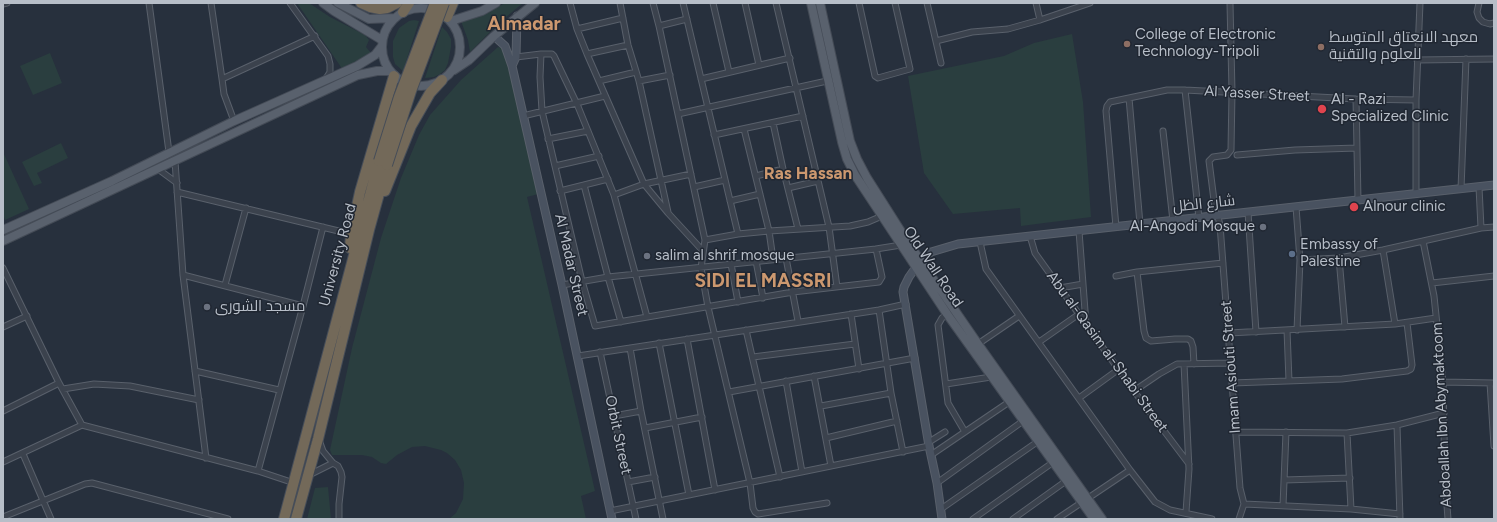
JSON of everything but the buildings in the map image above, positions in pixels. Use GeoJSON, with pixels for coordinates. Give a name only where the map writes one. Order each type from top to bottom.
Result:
{"type":"FeatureCollection","features":[{"type":"Feature","properties":{"kind":"highway"},"geometry":{"type":"LineString","coordinates":[[361,3],[380,9],[387,8],[397,3]]}},
{"type":"Feature","properties":{"kind":"highway"},"geometry":{"type":"LineString","coordinates":[[403,12],[409,3]]}},
{"type":"Feature","properties":{"kind":"highway","name":"University Road"},"geometry":{"type":"LineString","coordinates":[[296,519],[318,439],[399,97],[436,3]]}},
{"type":"Feature","properties":{"kind":"highway","name":"University Road"},"geometry":{"type":"LineString","coordinates":[[284,519],[348,274],[355,235],[444,3]]}},
{"type":"Feature","properties":{"kind":"highway"},"geometry":{"type":"LineString","coordinates":[[449,19],[452,3]]}},
{"type":"Feature","properties":{"kind":"highway"},"geometry":{"type":"LineString","coordinates":[[355,235],[360,192],[392,73]]}},
{"type":"Feature","properties":{"kind":"highway"},"geometry":{"type":"LineString","coordinates":[[368,230],[411,126],[430,93],[442,80]]}},
{"type":"Feature","properties":{"kind":"main road"},"geometry":{"type":"LineString","coordinates":[[322,3],[382,43]]}},
{"type":"Feature","properties":{"kind":"main road"},"geometry":{"type":"LineString","coordinates":[[338,3],[369,19],[394,18]]}},
{"type":"Feature","properties":{"kind":"main road"},"geometry":{"type":"LineString","coordinates":[[449,19],[482,11],[496,3]]}},
{"type":"Feature","properties":{"kind":"main road"},"geometry":{"type":"LineString","coordinates":[[382,43],[383,55],[392,73],[405,83],[417,86],[430,85],[442,80],[469,60],[517,16],[535,3]]}},
{"type":"Feature","properties":{"kind":"main road","name":"Old Wall Road"},"geometry":{"type":"LineString","coordinates":[[810,3],[842,142],[847,159],[855,175],[901,245],[919,264],[978,344],[1084,500],[1094,519]]}},
{"type":"Feature","properties":{"kind":"main road","name":"Old Wall Road"},"geometry":{"type":"LineString","coordinates":[[820,3],[847,127],[857,159],[867,178],[907,241],[947,314],[1066,481],[1102,519]]}},
{"type":"Feature","properties":{"kind":"main road"},"geometry":{"type":"LineString","coordinates":[[3,230],[112,181],[234,120],[357,66],[375,55],[382,43],[387,28],[394,18],[403,12],[414,8],[426,8],[437,11],[449,19],[457,31],[460,42],[460,53],[456,64],[450,73]]}},
{"type":"Feature","properties":{"kind":"main road"},"geometry":{"type":"LineString","coordinates":[[3,241],[358,75],[377,71],[392,73]]}},
{"type":"Feature","properties":{"kind":"street"},"geometry":{"type":"LineString","coordinates":[[3,4],[7,3]]}},
{"type":"Feature","properties":{"kind":"street"},"geometry":{"type":"LineString","coordinates":[[149,3],[169,152]]}},
{"type":"Feature","properties":{"kind":"street"},"geometry":{"type":"LineString","coordinates":[[211,3],[224,94],[234,120]]}},
{"type":"Feature","properties":{"kind":"street"},"geometry":{"type":"LineString","coordinates":[[290,3],[315,36],[329,59],[330,72],[323,81]]}},
{"type":"Feature","properties":{"kind":"street"},"geometry":{"type":"LineString","coordinates":[[570,3],[577,29],[587,54],[644,184],[703,251]]}},
{"type":"Feature","properties":{"kind":"street"},"geometry":{"type":"LineString","coordinates":[[620,3],[628,44],[639,81],[668,213]]}},
{"type":"Feature","properties":{"kind":"street"},"geometry":{"type":"LineString","coordinates":[[653,3],[705,240],[701,268],[708,307],[714,335],[730,392],[750,483],[754,512],[758,514],[827,503]]}},
{"type":"Feature","properties":{"kind":"street"},"geometry":{"type":"LineString","coordinates":[[684,3],[738,234]]}},
{"type":"Feature","properties":{"kind":"street"},"geometry":{"type":"LineString","coordinates":[[713,3],[729,72]]}},
{"type":"Feature","properties":{"kind":"street"},"geometry":{"type":"LineString","coordinates":[[745,3],[759,65]]}},
{"type":"Feature","properties":{"kind":"street"},"geometry":{"type":"LineString","coordinates":[[776,3],[829,227],[837,287]]}},
{"type":"Feature","properties":{"kind":"street"},"geometry":{"type":"LineString","coordinates":[[858,3],[875,76],[878,78],[910,69],[895,3]]}},
{"type":"Feature","properties":{"kind":"street"},"geometry":{"type":"LineString","coordinates":[[927,3],[941,63]]}},
{"type":"Feature","properties":{"kind":"street"},"geometry":{"type":"LineString","coordinates":[[1036,3],[1040,20]]}},
{"type":"Feature","properties":{"kind":"street"},"geometry":{"type":"LineString","coordinates":[[936,40],[972,32],[1008,29],[1090,3]]}},
{"type":"Feature","properties":{"kind":"street"},"geometry":{"type":"LineString","coordinates":[[1230,3],[1232,92]]}},
{"type":"Feature","properties":{"kind":"street"},"geometry":{"type":"LineString","coordinates":[[1416,194],[1416,100],[1420,3]]}},
{"type":"Feature","properties":{"kind":"street"},"geometry":{"type":"LineString","coordinates":[[1479,3],[1477,12],[1479,18],[1483,22],[1494,23]]}},
{"type":"Feature","properties":{"kind":"street"},"geometry":{"type":"LineString","coordinates":[[512,66],[516,57],[517,16]]}},
{"type":"Feature","properties":{"kind":"street"},"geometry":{"type":"LineString","coordinates":[[577,29],[623,18]]}},
{"type":"Feature","properties":{"kind":"street"},"geometry":{"type":"LineString","coordinates":[[659,26],[687,19]]}},
{"type":"Feature","properties":{"kind":"street"},"geometry":{"type":"LineString","coordinates":[[222,79],[315,36]]}},
{"type":"Feature","properties":{"kind":"street","name":"Al Madar Street"},"geometry":{"type":"LineString","coordinates":[[494,36],[505,46],[512,66],[578,356],[612,519]]}},
{"type":"Feature","properties":{"kind":"street"},"geometry":{"type":"LineString","coordinates":[[587,54],[628,44]]}},
{"type":"Feature","properties":{"kind":"street"},"geometry":{"type":"LineString","coordinates":[[516,57],[541,54],[552,54],[554,56],[577,104],[614,195],[647,317]]}},
{"type":"Feature","properties":{"kind":"street"},"geometry":{"type":"LineString","coordinates":[[541,54],[540,77],[542,111],[560,191],[594,325],[596,326],[622,322],[793,292],[879,282],[882,277],[876,249]]}},
{"type":"Feature","properties":{"kind":"street"},"geometry":{"type":"LineString","coordinates":[[701,79],[790,58]]}},
{"type":"Feature","properties":{"kind":"street"},"geometry":{"type":"LineString","coordinates":[[1461,189],[1466,59]]}},
{"type":"Feature","properties":{"kind":"street"},"geometry":{"type":"LineString","coordinates":[[1417,60],[1494,59]]}},
{"type":"Feature","properties":{"kind":"street"},"geometry":{"type":"LineString","coordinates":[[599,81],[636,72]]}},
{"type":"Feature","properties":{"kind":"street"},"geometry":{"type":"LineString","coordinates":[[639,81],[670,75]]}},
{"type":"Feature","properties":{"kind":"street"},"geometry":{"type":"LineString","coordinates":[[678,114],[827,81]]}},
{"type":"Feature","properties":{"kind":"street","name":"Al Yasser Street"},"geometry":{"type":"LineString","coordinates":[[1116,227],[1106,111],[1110,102],[1167,90],[1356,99],[1416,100]]}},
{"type":"Feature","properties":{"kind":"street"},"geometry":{"type":"LineString","coordinates":[[1185,90],[1199,218]]}},
{"type":"Feature","properties":{"kind":"street","name":"Imam Asiouti Street"},"geometry":{"type":"LineString","coordinates":[[1232,92],[1231,150],[1227,155],[1213,157],[1209,161],[1216,216],[1219,220],[1240,488],[1244,504]]}},
{"type":"Feature","properties":{"kind":"street"},"geometry":{"type":"LineString","coordinates":[[523,116],[605,96]]}},
{"type":"Feature","properties":{"kind":"street"},"geometry":{"type":"LineString","coordinates":[[1129,98],[1140,224]]}},
{"type":"Feature","properties":{"kind":"street"},"geometry":{"type":"LineString","coordinates":[[1356,99],[1358,200]]}},
{"type":"Feature","properties":{"kind":"street"},"geometry":{"type":"LineString","coordinates":[[714,135],[744,130],[803,116]]}},
{"type":"Feature","properties":{"kind":"street"},"geometry":{"type":"LineString","coordinates":[[773,123],[798,229]]}},
{"type":"Feature","properties":{"kind":"street"},"geometry":{"type":"LineString","coordinates":[[744,130],[769,231],[773,259]]}},
{"type":"Feature","properties":{"kind":"street"},"geometry":{"type":"LineString","coordinates":[[548,139],[588,131]]}},
{"type":"Feature","properties":{"kind":"street"},"geometry":{"type":"LineString","coordinates":[[1163,131],[1173,220]]}},
{"type":"Feature","properties":{"kind":"street"},"geometry":{"type":"LineString","coordinates":[[1237,155],[1295,150],[1358,148]]}},
{"type":"Feature","properties":{"kind":"street"},"geometry":{"type":"LineString","coordinates":[[555,166],[599,156]]}},
{"type":"Feature","properties":{"kind":"street"},"geometry":{"type":"LineString","coordinates":[[175,161],[183,275],[206,458]]}},
{"type":"Feature","properties":{"kind":"street"},"geometry":{"type":"LineString","coordinates":[[158,168],[177,183]]}},
{"type":"Feature","properties":{"kind":"street"},"geometry":{"type":"LineString","coordinates":[[756,176],[783,169]]}},
{"type":"Feature","properties":{"kind":"street"},"geometry":{"type":"LineString","coordinates":[[614,195],[644,184],[691,174]]}},
{"type":"Feature","properties":{"kind":"street"},"geometry":{"type":"LineString","coordinates":[[560,191],[608,179]]}},
{"type":"Feature","properties":{"kind":"street"},"geometry":{"type":"LineString","coordinates":[[694,187],[725,180]]}},
{"type":"Feature","properties":{"kind":"street"},"geometry":{"type":"LineString","coordinates":[[788,188],[818,181]]}},
{"type":"Feature","properties":{"kind":"street"},"geometry":{"type":"LineString","coordinates":[[584,185],[608,277],[622,322]]}},
{"type":"Feature","properties":{"kind":"street","name":"شارع الظل"},"geometry":{"type":"LineString","coordinates":[[919,264],[932,252],[951,245],[1494,185]]}},
{"type":"Feature","properties":{"kind":"street"},"geometry":{"type":"LineString","coordinates":[[1479,187],[1481,228]]}},
{"type":"Feature","properties":{"kind":"street"},"geometry":{"type":"LineString","coordinates":[[177,192],[355,235]]}},
{"type":"Feature","properties":{"kind":"street"},"geometry":{"type":"LineString","coordinates":[[730,201],[760,194]]}},
{"type":"Feature","properties":{"kind":"street"},"geometry":{"type":"LineString","coordinates":[[1296,207],[1300,260],[1297,330]]}},
{"type":"Feature","properties":{"kind":"street"},"geometry":{"type":"LineString","coordinates":[[225,285],[246,208]]}},
{"type":"Feature","properties":{"kind":"street"},"geometry":{"type":"LineString","coordinates":[[1248,212],[1256,332]]}},
{"type":"Feature","properties":{"kind":"street"},"geometry":{"type":"LineString","coordinates":[[705,240],[738,234],[860,224],[882,216]]}},
{"type":"Feature","properties":{"kind":"street"},"geometry":{"type":"LineString","coordinates":[[258,471],[323,227]]}},
{"type":"Feature","properties":{"kind":"street"},"geometry":{"type":"LineString","coordinates":[[1300,260],[1338,258],[1383,250],[1481,228],[1494,227]]}},
{"type":"Feature","properties":{"kind":"street"},"geometry":{"type":"LineString","coordinates":[[1079,231],[1086,324]]}},
{"type":"Feature","properties":{"kind":"street","name":"Abu al-Qasim al-Shabi Street"},"geometry":{"type":"LineString","coordinates":[[1030,236],[1035,253],[1120,369],[1134,391],[1189,464]]}},
{"type":"Feature","properties":{"kind":"street","name":"Abdoallah Ibn Abymaktoom"},"geometry":{"type":"LineString","coordinates":[[1423,241],[1432,283],[1443,382],[1445,479],[1448,519]]}},
{"type":"Feature","properties":{"kind":"street"},"geometry":{"type":"LineString","coordinates":[[980,242],[986,269],[1130,470],[1155,502],[1170,510],[1186,512],[1212,519]]}},
{"type":"Feature","properties":{"kind":"street"},"geometry":{"type":"LineString","coordinates":[[562,285],[608,277],[832,254],[901,245]]}},
{"type":"Feature","properties":{"kind":"street"},"geometry":{"type":"LineString","coordinates":[[1383,250],[1395,324]]}},
{"type":"Feature","properties":{"kind":"street"},"geometry":{"type":"LineString","coordinates":[[786,258],[798,322]]}},
{"type":"Feature","properties":{"kind":"street"},"geometry":{"type":"LineString","coordinates":[[1338,258],[1345,327]]}},
{"type":"Feature","properties":{"kind":"street"},"geometry":{"type":"LineString","coordinates":[[756,261],[763,298]]}},
{"type":"Feature","properties":{"kind":"street"},"geometry":{"type":"LineString","coordinates":[[1116,276],[1137,272],[1223,263]]}},
{"type":"Feature","properties":{"kind":"street"},"geometry":{"type":"LineString","coordinates":[[731,264],[738,302]]}},
{"type":"Feature","properties":{"kind":"street"},"geometry":{"type":"LineString","coordinates":[[919,264],[904,287],[903,292],[942,519]]}},
{"type":"Feature","properties":{"kind":"street"},"geometry":{"type":"LineString","coordinates":[[3,268],[82,425]]}},
{"type":"Feature","properties":{"kind":"street"},"geometry":{"type":"LineString","coordinates":[[1137,272],[1146,338],[1151,341],[1188,339],[1191,341],[1193,347],[1194,364]]}},
{"type":"Feature","properties":{"kind":"street"},"geometry":{"type":"LineString","coordinates":[[183,275],[303,306]]}},
{"type":"Feature","properties":{"kind":"street"},"geometry":{"type":"LineString","coordinates":[[1432,283],[1494,276]]}},
{"type":"Feature","properties":{"kind":"street"},"geometry":{"type":"LineString","coordinates":[[1060,288],[1083,284]]}},
{"type":"Feature","properties":{"kind":"street"},"geometry":{"type":"LineString","coordinates":[[578,356],[879,310],[906,304]]}},
{"type":"Feature","properties":{"kind":"street"},"geometry":{"type":"LineString","coordinates":[[879,310],[903,452]]}},
{"type":"Feature","properties":{"kind":"street"},"geometry":{"type":"LineString","coordinates":[[851,314],[859,369]]}},
{"type":"Feature","properties":{"kind":"street"},"geometry":{"type":"LineString","coordinates":[[947,314],[942,318],[938,325],[948,403],[966,432]]}},
{"type":"Feature","properties":{"kind":"street"},"geometry":{"type":"LineString","coordinates":[[1039,342],[1079,314]]}},
{"type":"Feature","properties":{"kind":"street"},"geometry":{"type":"LineString","coordinates":[[3,327],[27,316]]}},
{"type":"Feature","properties":{"kind":"street"},"geometry":{"type":"LineString","coordinates":[[978,344],[1019,316]]}},
{"type":"Feature","properties":{"kind":"street"},"geometry":{"type":"LineString","coordinates":[[1229,333],[1395,324],[1436,318]]}},
{"type":"Feature","properties":{"kind":"street"},"geometry":{"type":"LineString","coordinates":[[1232,383],[1342,379],[1411,369],[1412,365],[1407,323]]}},
{"type":"Feature","properties":{"kind":"street"},"geometry":{"type":"LineString","coordinates":[[746,330],[780,476]]}},
{"type":"Feature","properties":{"kind":"street"},"geometry":{"type":"LineString","coordinates":[[1287,330],[1289,381]]}},
{"type":"Feature","properties":{"kind":"street"},"geometry":{"type":"LineString","coordinates":[[687,339],[715,490]]}},
{"type":"Feature","properties":{"kind":"street"},"geometry":{"type":"LineString","coordinates":[[658,343],[689,495]]}},
{"type":"Feature","properties":{"kind":"street"},"geometry":{"type":"LineString","coordinates":[[752,357],[856,344]]}},
{"type":"Feature","properties":{"kind":"street"},"geometry":{"type":"LineString","coordinates":[[630,348],[663,519]]}},
{"type":"Feature","properties":{"kind":"street","name":"Orbit Street"},"geometry":{"type":"LineString","coordinates":[[600,352],[636,519]]}},
{"type":"Feature","properties":{"kind":"street"},"geometry":{"type":"LineString","coordinates":[[730,392],[915,358]]}},
{"type":"Feature","properties":{"kind":"street"},"geometry":{"type":"LineString","coordinates":[[1134,391],[1177,364],[1230,363]]}},
{"type":"Feature","properties":{"kind":"street"},"geometry":{"type":"LineString","coordinates":[[1184,364],[1189,464],[1186,512]]}},
{"type":"Feature","properties":{"kind":"street"},"geometry":{"type":"LineString","coordinates":[[1079,398],[1120,369]]}},
{"type":"Feature","properties":{"kind":"street"},"geometry":{"type":"LineString","coordinates":[[195,371],[279,390]]}},
{"type":"Feature","properties":{"kind":"street"},"geometry":{"type":"LineString","coordinates":[[814,376],[831,466]]}},
{"type":"Feature","properties":{"kind":"street"},"geometry":{"type":"LineString","coordinates":[[946,384],[992,377]]}},
{"type":"Feature","properties":{"kind":"street"},"geometry":{"type":"LineString","coordinates":[[786,381],[802,472]]}},
{"type":"Feature","properties":{"kind":"street"},"geometry":{"type":"LineString","coordinates":[[1443,382],[1492,383],[1494,446]]}},
{"type":"Feature","properties":{"kind":"street"},"geometry":{"type":"LineString","coordinates":[[3,410],[60,383]]}},
{"type":"Feature","properties":{"kind":"street"},"geometry":{"type":"LineString","coordinates":[[63,389],[94,384],[130,386],[199,400]]}},
{"type":"Feature","properties":{"kind":"street"},"geometry":{"type":"LineString","coordinates":[[820,406],[892,393]]}},
{"type":"Feature","properties":{"kind":"street"},"geometry":{"type":"LineString","coordinates":[[931,455],[1009,402]]}},
{"type":"Feature","properties":{"kind":"street"},"geometry":{"type":"LineString","coordinates":[[614,416],[641,411]]}},
{"type":"Feature","properties":{"kind":"street"},"geometry":{"type":"LineString","coordinates":[[1236,432],[1347,433],[1397,425],[1444,413]]}},
{"type":"Feature","properties":{"kind":"street"},"geometry":{"type":"LineString","coordinates":[[645,428],[702,417]]}},
{"type":"Feature","properties":{"kind":"street"},"geometry":{"type":"LineString","coordinates":[[937,483],[1023,421]]}},
{"type":"Feature","properties":{"kind":"street"},"geometry":{"type":"LineString","coordinates":[[826,438],[897,422]]}},
{"type":"Feature","properties":{"kind":"street"},"geometry":{"type":"LineString","coordinates":[[3,462],[23,454],[82,425],[258,471],[294,483]]}},
{"type":"Feature","properties":{"kind":"street"},"geometry":{"type":"LineString","coordinates":[[1239,519],[1244,504],[1351,509],[1400,517],[1397,425]]}},
{"type":"Feature","properties":{"kind":"street"},"geometry":{"type":"LineString","coordinates":[[610,511],[903,452],[929,444],[945,432]]}},
{"type":"Feature","properties":{"kind":"street"},"geometry":{"type":"LineString","coordinates":[[1283,506],[1286,432]]}},
{"type":"Feature","properties":{"kind":"street"},"geometry":{"type":"LineString","coordinates":[[1347,433],[1351,509]]}},
{"type":"Feature","properties":{"kind":"street"},"geometry":{"type":"LineString","coordinates":[[318,439],[323,451],[333,463],[338,466],[342,477],[339,519]]}},
{"type":"Feature","properties":{"kind":"street"},"geometry":{"type":"LineString","coordinates":[[941,509],[1037,442]]}},
{"type":"Feature","properties":{"kind":"street"},"geometry":{"type":"LineString","coordinates":[[23,454],[51,519]]}},
{"type":"Feature","properties":{"kind":"street"},"geometry":{"type":"LineString","coordinates":[[973,519],[1052,462]]}},
{"type":"Feature","properties":{"kind":"street"},"geometry":{"type":"LineString","coordinates":[[309,475],[333,463]]}},
{"type":"Feature","properties":{"kind":"street"},"geometry":{"type":"LineString","coordinates":[[1057,519],[1130,470]]}},
{"type":"Feature","properties":{"kind":"street"},"geometry":{"type":"LineString","coordinates":[[628,482],[655,477]]}},
{"type":"Feature","properties":{"kind":"street"},"geometry":{"type":"LineString","coordinates":[[1284,480],[1350,478]]}},
{"type":"Feature","properties":{"kind":"street"},"geometry":{"type":"LineString","coordinates":[[1013,519],[1066,481]]}},
{"type":"Feature","properties":{"kind":"street"},"geometry":{"type":"LineString","coordinates":[[3,517],[85,484],[92,483],[228,519]]}},
{"type":"Feature","properties":{"kind":"green space"},"geometry":{"type":"Polygon","coordinates":[[[297,3],[309,3],[330,17],[365,35],[369,40],[366,47],[371,53],[363,60],[343,70],[297,3]]]}},
{"type":"Feature","properties":{"kind":"green space"},"geometry":{"type":"Polygon","coordinates":[[[505,3],[523,3],[500,22],[470,52],[468,40],[461,21],[479,17],[505,3]]]}},
{"type":"Feature","properties":{"kind":"green space"},"geometry":{"type":"Polygon","coordinates":[[[409,21],[419,21],[403,71],[395,64],[393,57],[393,41],[399,28],[409,21]]]}},
{"type":"Feature","properties":{"kind":"green space"},"geometry":{"type":"Polygon","coordinates":[[[442,27],[451,39],[448,63],[445,70],[440,74],[434,77],[425,78],[442,27]]]}},
{"type":"Feature","properties":{"kind":"green space"},"geometry":{"type":"Polygon","coordinates":[[[1072,34],[1083,102],[1091,217],[1021,226],[1020,208],[953,214],[924,173],[908,76],[1004,56],[1034,43],[1072,34]]]}},
{"type":"Feature","properties":{"kind":"green space"},"geometry":{"type":"Polygon","coordinates":[[[498,47],[503,48],[505,53],[538,194],[527,197],[595,491],[581,496],[586,519],[449,519],[456,513],[463,499],[464,483],[461,470],[455,460],[447,453],[425,446],[412,447],[397,455],[386,464],[381,463],[372,457],[362,455],[332,455],[330,450],[352,348],[381,238],[401,178],[419,135],[430,115],[461,80],[498,47]]]}},
{"type":"Feature","properties":{"kind":"green space"},"geometry":{"type":"Polygon","coordinates":[[[50,53],[62,83],[33,95],[20,66],[50,53]]]}},
{"type":"Feature","properties":{"kind":"green space"},"geometry":{"type":"Polygon","coordinates":[[[61,143],[68,158],[37,173],[42,183],[34,186],[22,162],[61,143]]]}},
{"type":"Feature","properties":{"kind":"green space"},"geometry":{"type":"Polygon","coordinates":[[[3,152],[29,209],[5,220],[3,214],[3,152]]]}},
{"type":"Feature","properties":{"kind":"green space"},"geometry":{"type":"Polygon","coordinates":[[[328,487],[331,519],[307,519],[315,488],[328,487]]]}},
{"type":"Feature","properties":{"kind":"place","name":"College of Electronic Technology-Tripoli"},"geometry":{"type":"Point","coordinates":[1127,44]}},
{"type":"Feature","properties":{"kind":"place","name":"معهد الانعتاق المتوسط للعلوم والتقنية"},"geometry":{"type":"Point","coordinates":[1321,47]}},
{"type":"Feature","properties":{"kind":"place","name":"Al - Razi Specialized Clinic"},"geometry":{"type":"Point","coordinates":[1322,109]}},
{"type":"Feature","properties":{"kind":"place","name":"Alnour clinic"},"geometry":{"type":"Point","coordinates":[1354,207]}},
{"type":"Feature","properties":{"kind":"place","name":"Al-Angodi Mosque"},"geometry":{"type":"Point","coordinates":[1263,227]}},
{"type":"Feature","properties":{"kind":"place","name":"Embassy of Palestine"},"geometry":{"type":"Point","coordinates":[1292,254]}},
{"type":"Feature","properties":{"kind":"place","name":"salim al shrif mosque"},"geometry":{"type":"Point","coordinates":[647,256]}},
{"type":"Feature","properties":{"kind":"place","name":"مسجد الشورى"},"geometry":{"type":"Point","coordinates":[207,307]}},
{"type":"Feature","properties":{"kind":"district","name":"Almadar"},"geometry":{"type":"Point","coordinates":[524,24]}},
{"type":"Feature","properties":{"kind":"district","name":"Ras Hassan"},"geometry":{"type":"Point","coordinates":[808,174]}},
{"type":"Feature","properties":{"kind":"district","name":"SIDI EL MASSRI"},"geometry":{"type":"Point","coordinates":[763,281]}}]}
